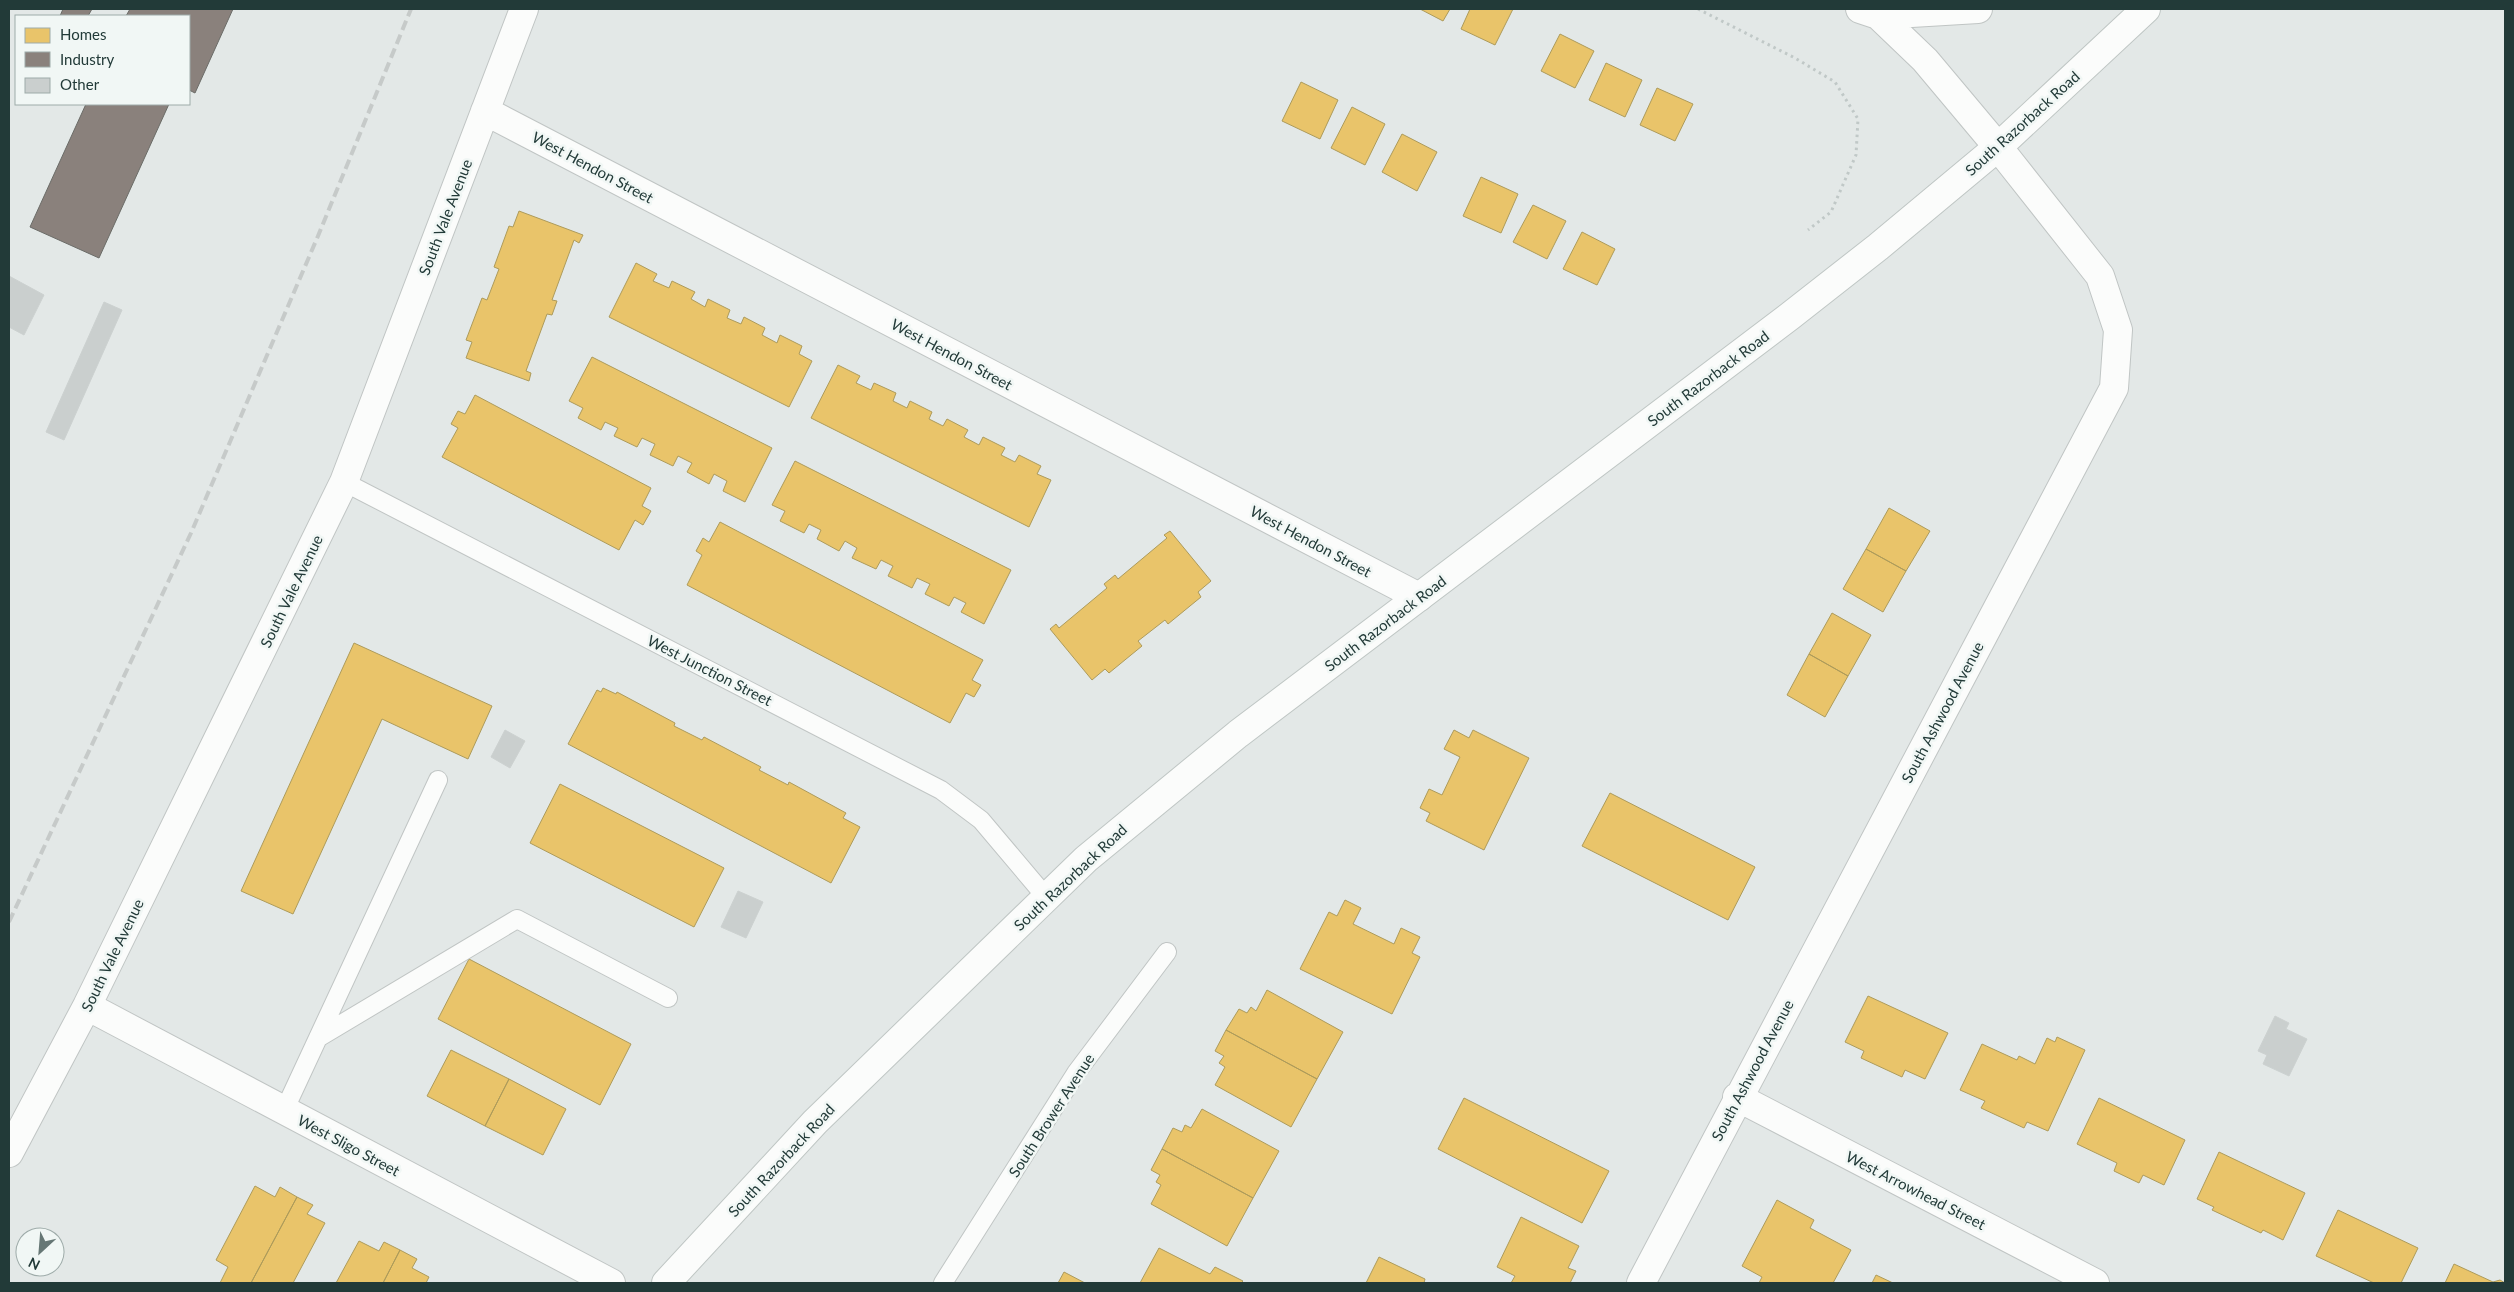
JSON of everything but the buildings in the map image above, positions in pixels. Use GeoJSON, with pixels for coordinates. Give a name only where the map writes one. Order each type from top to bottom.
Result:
{"type":"FeatureCollection","features":[{"type":"Feature","properties":{"kind":"street","name":"South Vale Avenue"},"geometry":{"type":"LineString","coordinates":[[9,1153],[87,1006],[344,482],[524,9]]}},
{"type":"Feature","properties":{"kind":"street"},"geometry":{"type":"LineString","coordinates":[[1869,12],[1978,9]]}},
{"type":"Feature","properties":{"kind":"street","name":"South Razorback Road"},"geometry":{"type":"LineString","coordinates":[[666,1283],[816,1122],[1086,859],[1238,734],[1790,316],[1878,247],[1998,147],[2146,9]]}},
{"type":"Feature","properties":{"kind":"street","name":"South Ashwood Avenue"},"geometry":{"type":"LineString","coordinates":[[1641,1283],[1737,1097],[2114,388],[2118,330],[2100,276],[1998,147],[1925,60],[1869,12]]}},
{"type":"Feature","properties":{"kind":"street","name":"West Hendon Street"},"geometry":{"type":"LineString","coordinates":[[485,111],[1419,597]]}},
{"type":"Feature","properties":{"kind":"street","name":"West Sligo Street"},"geometry":{"type":"LineString","coordinates":[[87,1006],[611,1283]]}},
{"type":"Feature","properties":{"kind":"street","name":"West Arrowhead Street"},"geometry":{"type":"LineString","coordinates":[[1737,1097],[2095,1283]]}},
{"type":"Feature","properties":{"kind":"lane","name":"West Junction Street"},"geometry":{"type":"LineString","coordinates":[[344,482],[942,790],[981,820],[1046,897]]}},
{"type":"Feature","properties":{"kind":"lane"},"geometry":{"type":"LineString","coordinates":[[284,1111],[438,780]]}},
{"type":"Feature","properties":{"kind":"lane"},"geometry":{"type":"LineString","coordinates":[[318,1038],[517,919],[668,998]]}},
{"type":"Feature","properties":{"kind":"lane","name":"South Brower Avenue"},"geometry":{"type":"LineString","coordinates":[[943,1283],[1076,1073],[1167,952]]}},
{"type":"Feature","properties":{"kind":"path"},"geometry":{"type":"LineString","coordinates":[[1698,9],[1795,58],[1835,82],[1858,119],[1856,155],[1831,212],[1808,230]]}},
{"type":"Feature","properties":{"kind":"railway"},"geometry":{"type":"LineString","coordinates":[[9,922],[191,533],[318,236],[411,9]]}}]}
